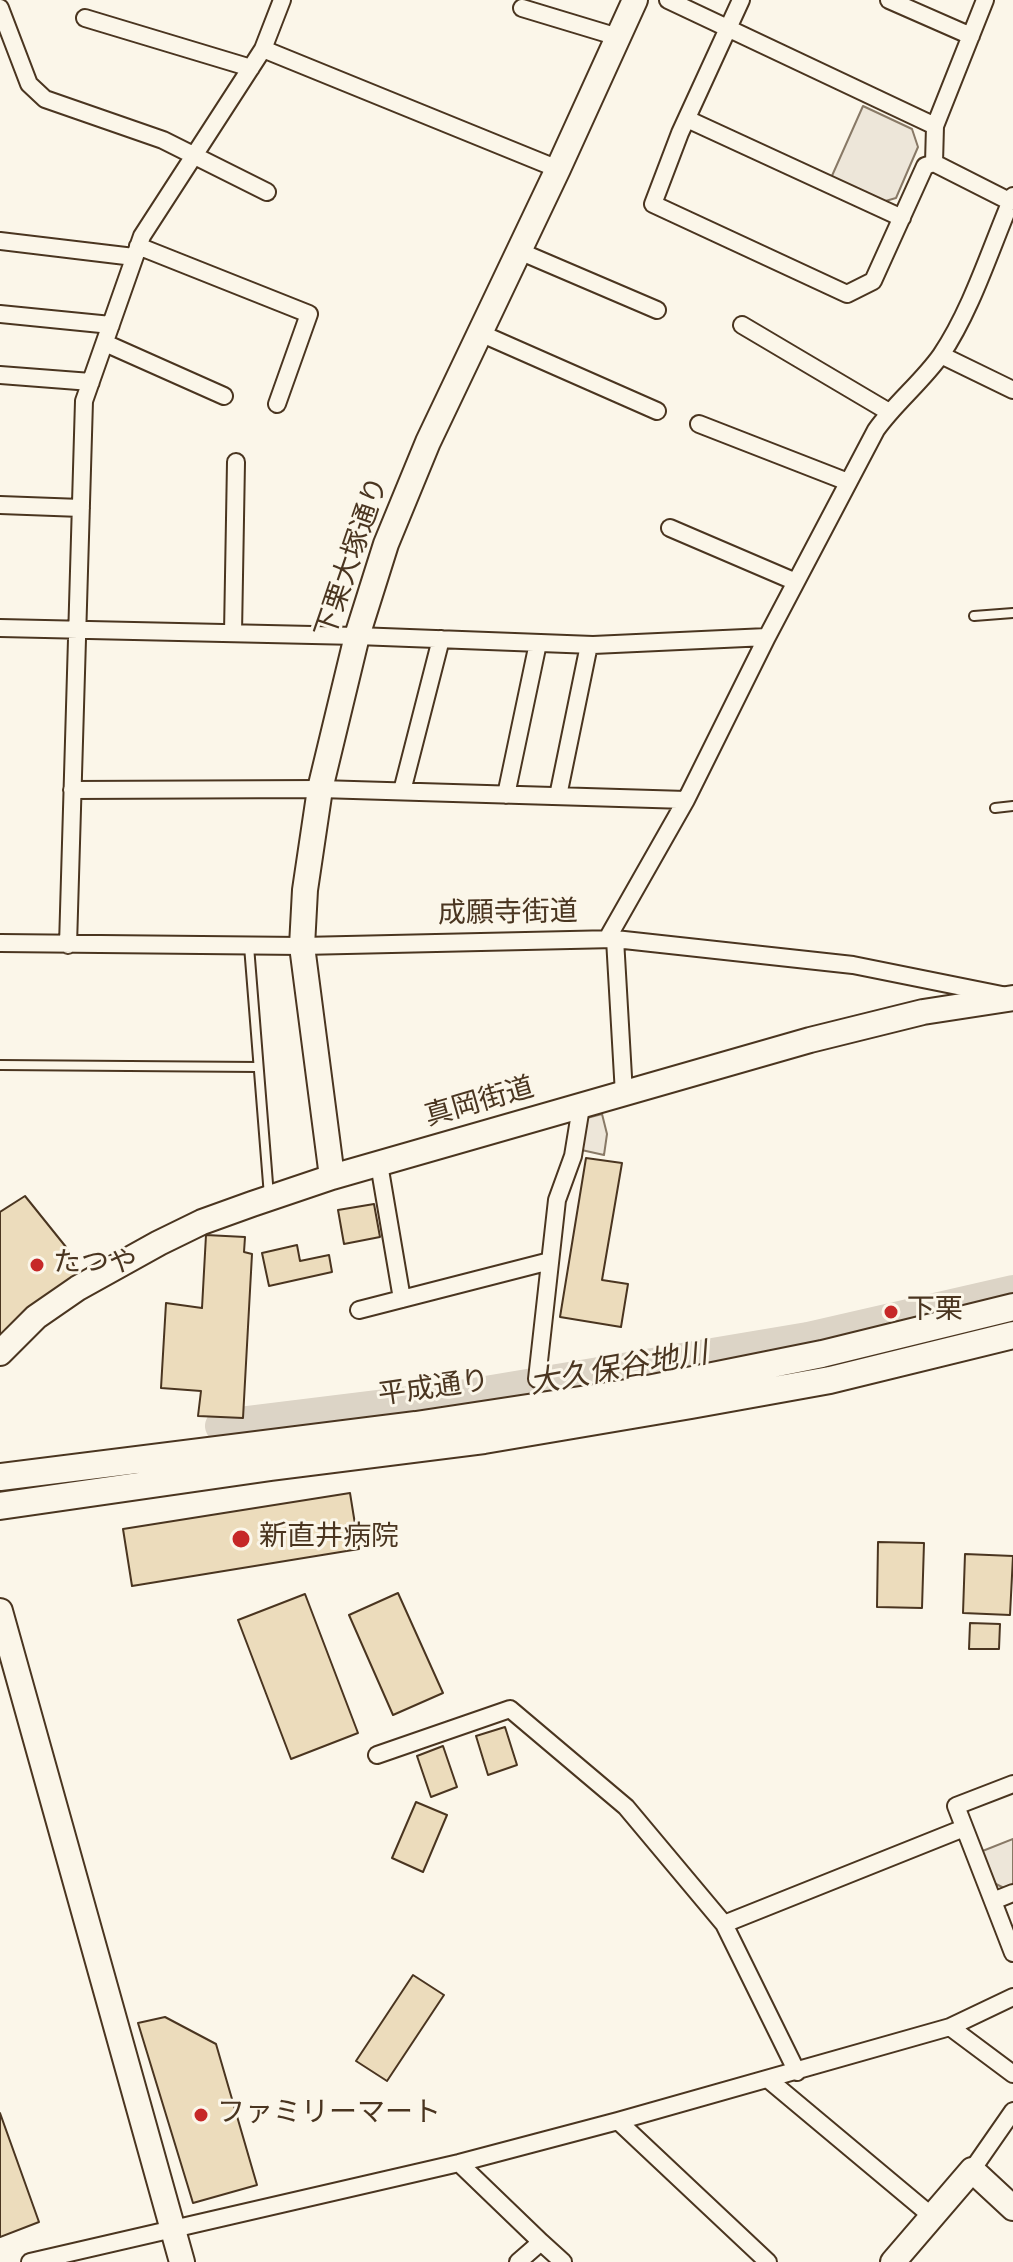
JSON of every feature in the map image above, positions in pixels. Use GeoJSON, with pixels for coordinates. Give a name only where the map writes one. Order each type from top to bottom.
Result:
{"type":"FeatureCollection","features":[{"type":"Feature","properties":{"kind":"main road","name":"平成通り"},"geometry":{"type":"LineString","coordinates":[[0,1477],[416,1425],[633,1392],[822,1354],[1013,1307]]}},
{"type":"Feature","properties":{"kind":"main road","name":"平成通り"},"geometry":{"type":"LineString","coordinates":[[0,1506],[484,1440],[830,1380],[1013,1335]]}},
{"type":"Feature","properties":{"kind":"street"},"geometry":{"type":"LineString","coordinates":[[68,945],[84,401],[136,251],[263,49],[282,0]]}},
{"type":"Feature","properties":{"kind":"street","name":"下栗大塚通り"},"geometry":{"type":"LineString","coordinates":[[332,1177],[302,946],[305,890],[320,789],[357,636],[386,544],[428,442],[635,0]]}},
{"type":"Feature","properties":{"kind":"street"},"geometry":{"type":"LineString","coordinates":[[668,0],[935,126]]}},
{"type":"Feature","properties":{"kind":"street"},"geometry":{"type":"LineString","coordinates":[[624,1094],[611,939],[686,800],[848,482],[889,412],[941,355],[977,286],[1012,199],[934,163],[925,166],[873,281],[847,294],[653,204],[687,119],[741,0]]}},
{"type":"Feature","properties":{"kind":"street"},"geometry":{"type":"LineString","coordinates":[[889,0],[971,36]]}},
{"type":"Feature","properties":{"kind":"street"},"geometry":{"type":"LineString","coordinates":[[934,163],[935,126],[985,0]]}},
{"type":"Feature","properties":{"kind":"street"},"geometry":{"type":"LineString","coordinates":[[0,8],[29,84],[45,99],[163,140],[267,192]]}},
{"type":"Feature","properties":{"kind":"street"},"geometry":{"type":"LineString","coordinates":[[522,8],[618,37]]}},
{"type":"Feature","properties":{"kind":"street"},"geometry":{"type":"LineString","coordinates":[[85,18],[251,68]]}},
{"type":"Feature","properties":{"kind":"street"},"geometry":{"type":"LineString","coordinates":[[263,49],[558,169]]}},
{"type":"Feature","properties":{"kind":"street"},"geometry":{"type":"LineString","coordinates":[[687,119],[902,218]]}},
{"type":"Feature","properties":{"kind":"street"},"geometry":{"type":"LineString","coordinates":[[0,241],[136,251],[309,314],[277,404]]}},
{"type":"Feature","properties":{"kind":"street"},"geometry":{"type":"LineString","coordinates":[[519,251],[657,310]]}},
{"type":"Feature","properties":{"kind":"street"},"geometry":{"type":"LineString","coordinates":[[0,314],[111,325]]}},
{"type":"Feature","properties":{"kind":"street"},"geometry":{"type":"LineString","coordinates":[[742,325],[889,412]]}},
{"type":"Feature","properties":{"kind":"street"},"geometry":{"type":"LineString","coordinates":[[480,333],[657,411]]}},
{"type":"Feature","properties":{"kind":"street"},"geometry":{"type":"LineString","coordinates":[[105,343],[224,396]]}},
{"type":"Feature","properties":{"kind":"street"},"geometry":{"type":"LineString","coordinates":[[941,355],[1013,390]]}},
{"type":"Feature","properties":{"kind":"street"},"geometry":{"type":"LineString","coordinates":[[0,375],[91,382]]}},
{"type":"Feature","properties":{"kind":"street"},"geometry":{"type":"LineString","coordinates":[[699,424],[848,482]]}},
{"type":"Feature","properties":{"kind":"street"},"geometry":{"type":"LineString","coordinates":[[233,633],[236,462]]}},
{"type":"Feature","properties":{"kind":"street"},"geometry":{"type":"LineString","coordinates":[[0,505],[81,508]]}},
{"type":"Feature","properties":{"kind":"street"},"geometry":{"type":"LineString","coordinates":[[670,528],[796,582]]}},
{"type":"Feature","properties":{"kind":"street"},"geometry":{"type":"LineString","coordinates":[[0,628],[589,645],[767,637]]}},
{"type":"Feature","properties":{"kind":"street"},"geometry":{"type":"LineString","coordinates":[[402,791],[441,639]]}},
{"type":"Feature","properties":{"kind":"street"},"geometry":{"type":"LineString","coordinates":[[506,795],[538,643]]}},
{"type":"Feature","properties":{"kind":"street"},"geometry":{"type":"LineString","coordinates":[[558,796],[589,645]]}},
{"type":"Feature","properties":{"kind":"street"},"geometry":{"type":"LineString","coordinates":[[72,790],[320,789],[686,800]]}},
{"type":"Feature","properties":{"kind":"street","name":"成願寺街道"},"geometry":{"type":"LineString","coordinates":[[0,943],[302,946],[611,939],[853,965],[1013,997]]}},
{"type":"Feature","properties":{"kind":"street","name":"真岡街道"},"geometry":{"type":"LineString","coordinates":[[0,1353],[36,1317],[119,1265],[202,1222],[269,1198],[332,1177],[810,1040],[923,1012],[1013,997]]}},
{"type":"Feature","properties":{"kind":"street"},"geometry":{"type":"LineString","coordinates":[[537,1379],[557,1200],[573,1156],[581,1107]]}},
{"type":"Feature","properties":{"kind":"street"},"geometry":{"type":"LineString","coordinates":[[379,1164],[402,1299]]}},
{"type":"Feature","properties":{"kind":"street"},"geometry":{"type":"LineString","coordinates":[[359,1310],[550,1261]]}},
{"type":"Feature","properties":{"kind":"street"},"geometry":{"type":"LineString","coordinates":[[0,1611],[182,2262]]}},
{"type":"Feature","properties":{"kind":"street"},"geometry":{"type":"LineString","coordinates":[[377,1755],[510,1709],[626,1807],[724,1924],[797,2072]]}},
{"type":"Feature","properties":{"kind":"street"},"geometry":{"type":"LineString","coordinates":[[1013,1784],[956,1806],[1013,1953]]}},
{"type":"Feature","properties":{"kind":"street"},"geometry":{"type":"LineString","coordinates":[[724,1924],[964,1828]]}},
{"type":"Feature","properties":{"kind":"street"},"geometry":{"type":"LineString","coordinates":[[993,1901],[1013,1893]]}},
{"type":"Feature","properties":{"kind":"street"},"geometry":{"type":"LineString","coordinates":[[30,2262],[459,2163],[618,2121],[950,2027],[1013,1997]]}},
{"type":"Feature","properties":{"kind":"street"},"geometry":{"type":"LineString","coordinates":[[950,2027],[1013,2074]]}},
{"type":"Feature","properties":{"kind":"street"},"geometry":{"type":"LineString","coordinates":[[769,2080],[934,2218]]}},
{"type":"Feature","properties":{"kind":"street"},"geometry":{"type":"LineString","coordinates":[[900,2260],[972,2170],[1013,2111]]}},
{"type":"Feature","properties":{"kind":"street"},"geometry":{"type":"LineString","coordinates":[[618,2121],[768,2262]]}},
{"type":"Feature","properties":{"kind":"street"},"geometry":{"type":"LineString","coordinates":[[459,2163],[563,2262]]}},
{"type":"Feature","properties":{"kind":"street"},"geometry":{"type":"LineString","coordinates":[[972,2170],[1013,2208]]}},
{"type":"Feature","properties":{"kind":"street"},"geometry":{"type":"LineString","coordinates":[[518,2262],[541,2242]]}},
{"type":"Feature","properties":{"kind":"lane"},"geometry":{"type":"LineString","coordinates":[[974,616],[1013,613]]}},
{"type":"Feature","properties":{"kind":"lane"},"geometry":{"type":"LineString","coordinates":[[995,808],[1013,806]]}},
{"type":"Feature","properties":{"kind":"lane"},"geometry":{"type":"LineString","coordinates":[[249,946],[269,1198]]}},
{"type":"Feature","properties":{"kind":"lane"},"geometry":{"type":"LineString","coordinates":[[0,1065],[258,1067]]}},
{"type":"Feature","properties":{"kind":"shaded area"},"geometry":{"type":"Polygon","coordinates":[[[863,106],[912,129],[918,147],[896,198],[882,202],[831,178],[863,106]]]}},
{"type":"Feature","properties":{"kind":"shaded area"},"geometry":{"type":"Polygon","coordinates":[[[602,1114],[607,1134],[604,1155],[577,1149],[583,1119],[602,1114]]]}},
{"type":"Feature","properties":{"kind":"shaded area"},"geometry":{"type":"Polygon","coordinates":[[[1013,1839],[1013,1886],[1006,1889],[992,1882],[980,1852],[1013,1839]]]}},
{"type":"Feature","properties":{"kind":"building"},"geometry":{"type":"Polygon","coordinates":[[[586,1158],[622,1163],[602,1280],[628,1284],[621,1327],[560,1317],[586,1158]]]}},
{"type":"Feature","properties":{"kind":"building","name":"たつや"},"geometry":{"type":"Polygon","coordinates":[[[25,1196],[66,1247],[81,1283],[0,1339],[0,1212],[25,1196]]]}},
{"type":"Feature","properties":{"kind":"building"},"geometry":{"type":"Polygon","coordinates":[[[374,1204],[380,1237],[344,1244],[338,1210],[374,1204]]]}},
{"type":"Feature","properties":{"kind":"building"},"geometry":{"type":"Polygon","coordinates":[[[206,1235],[245,1237],[244,1252],[252,1254],[243,1418],[198,1416],[201,1391],[161,1388],[166,1303],[202,1308],[206,1235]]]}},
{"type":"Feature","properties":{"kind":"building"},"geometry":{"type":"Polygon","coordinates":[[[297,1245],[300,1261],[329,1255],[332,1272],[269,1286],[262,1253],[297,1245]]]}},
{"type":"Feature","properties":{"kind":"building","name":"新直井病院"},"geometry":{"type":"Polygon","coordinates":[[[350,1493],[359,1549],[132,1586],[123,1529],[350,1493]]]}},
{"type":"Feature","properties":{"kind":"building"},"geometry":{"type":"Polygon","coordinates":[[[878,1542],[924,1543],[922,1608],[877,1607],[878,1542]]]}},
{"type":"Feature","properties":{"kind":"building"},"geometry":{"type":"Polygon","coordinates":[[[965,1554],[1013,1556],[1010,1615],[963,1613],[965,1554]]]}},
{"type":"Feature","properties":{"kind":"building"},"geometry":{"type":"Polygon","coordinates":[[[398,1593],[443,1693],[393,1715],[349,1615],[398,1593]]]}},
{"type":"Feature","properties":{"kind":"building"},"geometry":{"type":"Polygon","coordinates":[[[305,1594],[358,1733],[291,1759],[238,1620],[305,1594]]]}},
{"type":"Feature","properties":{"kind":"building"},"geometry":{"type":"Polygon","coordinates":[[[970,1623],[1000,1624],[999,1649],[969,1649],[970,1623]]]}},
{"type":"Feature","properties":{"kind":"building"},"geometry":{"type":"Polygon","coordinates":[[[505,1727],[517,1765],[488,1775],[476,1736],[505,1727]]]}},
{"type":"Feature","properties":{"kind":"building"},"geometry":{"type":"Polygon","coordinates":[[[443,1746],[457,1787],[431,1797],[417,1756],[443,1746]]]}},
{"type":"Feature","properties":{"kind":"building"},"geometry":{"type":"Polygon","coordinates":[[[416,1802],[447,1815],[423,1872],[392,1858],[416,1802]]]}},
{"type":"Feature","properties":{"kind":"building"},"geometry":{"type":"Polygon","coordinates":[[[413,1975],[444,1995],[387,2081],[356,2061],[413,1975]]]}},
{"type":"Feature","properties":{"kind":"building","name":"ファミリーマート"},"geometry":{"type":"Polygon","coordinates":[[[165,2017],[216,2044],[257,2185],[193,2203],[138,2023],[165,2017]]]}},
{"type":"Feature","properties":{"kind":"building"},"geometry":{"type":"Polygon","coordinates":[[[0,2113],[39,2222],[0,2237],[0,2113]]]}},
{"type":"Feature","properties":{"kind":"waterway","name":"大久保谷地川"},"geometry":{"type":"LineString","coordinates":[[222,1426],[474,1395],[808,1339],[1013,1292]]}},
{"type":"Feature","properties":{"kind":"place","name":"たつや"},"geometry":{"type":"Point","coordinates":[37,1265]}},
{"type":"Feature","properties":{"kind":"place","name":"下栗"},"geometry":{"type":"Point","coordinates":[891,1312]}},
{"type":"Feature","properties":{"kind":"place","name":"新直井病院"},"geometry":{"type":"Point","coordinates":[241,1539]}},
{"type":"Feature","properties":{"kind":"place","name":"ファミリーマート"},"geometry":{"type":"Point","coordinates":[201,2115]}}]}
